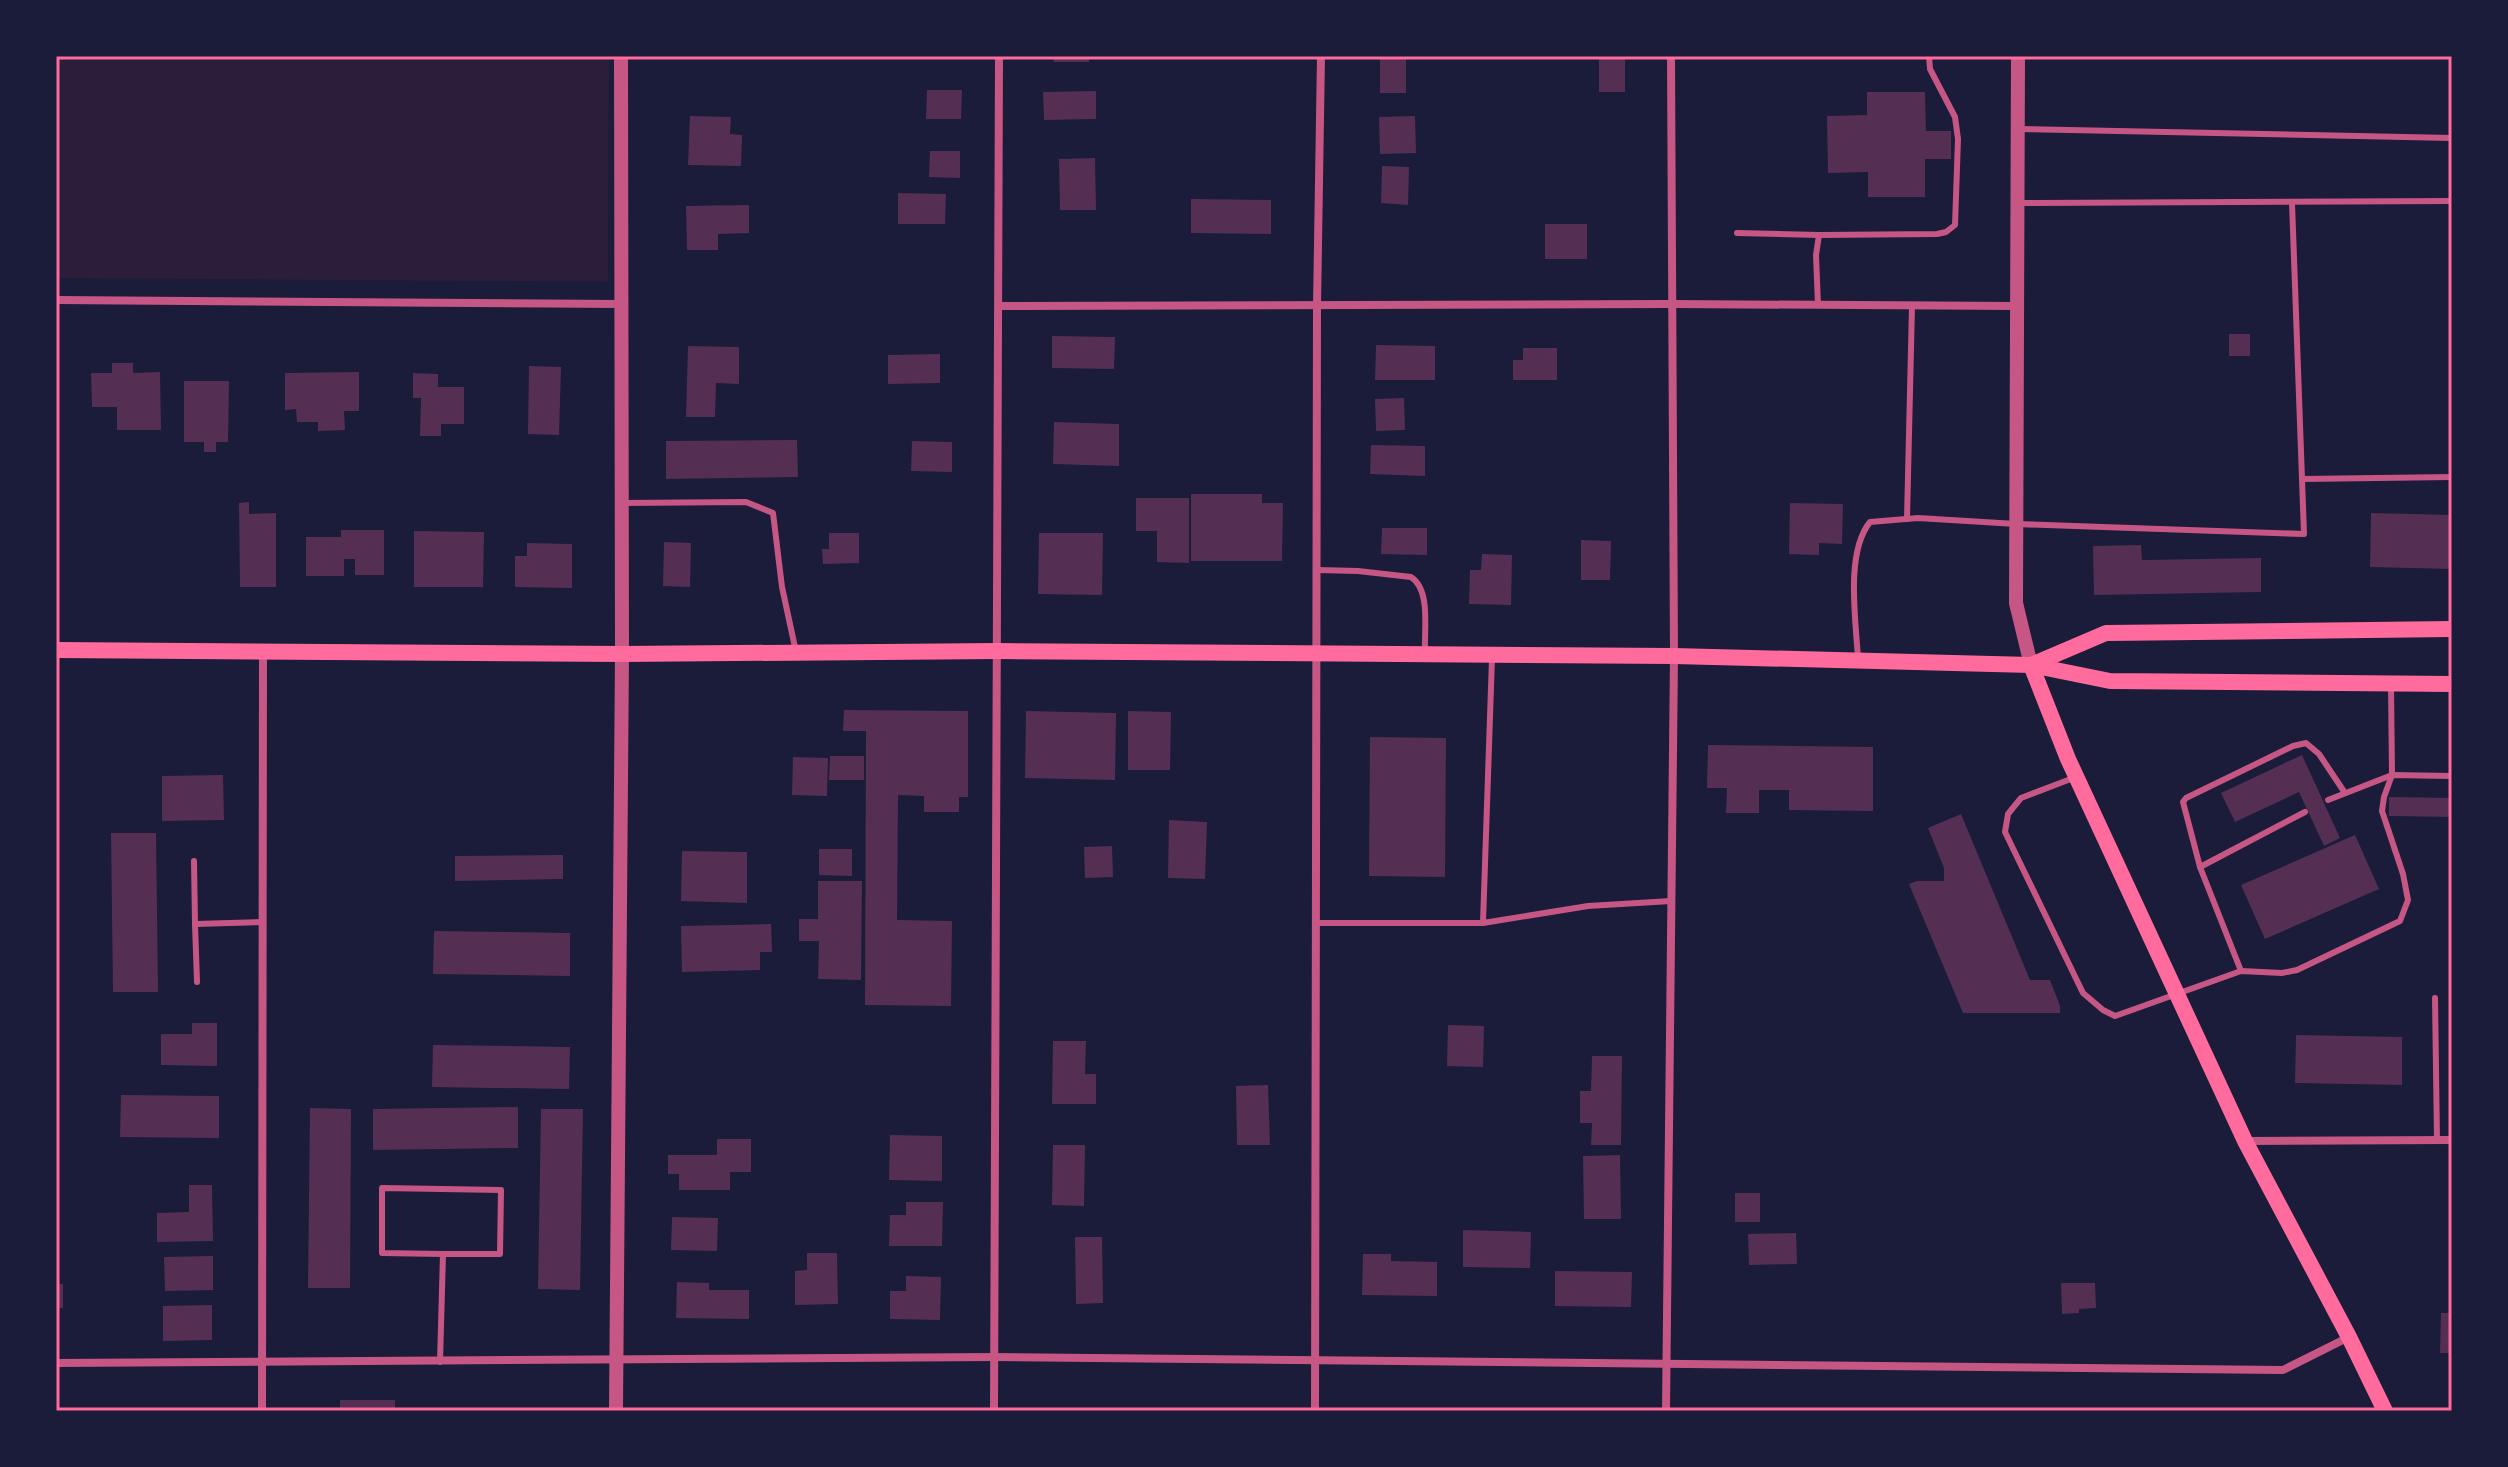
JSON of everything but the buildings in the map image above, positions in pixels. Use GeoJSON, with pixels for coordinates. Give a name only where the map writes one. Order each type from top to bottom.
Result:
{"type":"FeatureCollection","features":[{"type":"Feature","properties":{"kind":"main road"},"geometry":{"type":"LineString","coordinates":[[2031,665],[2106,633],[2452,629]]}},
{"type":"Feature","properties":{"kind":"main road"},"geometry":{"type":"LineString","coordinates":[[56,650],[622,654],[998,651],[1674,656],[2031,665],[2110,681],[2452,684]]}},
{"type":"Feature","properties":{"kind":"main road"},"geometry":{"type":"LineString","coordinates":[[2031,665],[2076,777],[2245,1141],[2385,1411]]}},
{"type":"Feature","properties":{"kind":"street"},"geometry":{"type":"LineString","coordinates":[[616,1411],[622,654],[621,56]]}},
{"type":"Feature","properties":{"kind":"street"},"geometry":{"type":"LineString","coordinates":[[994,1411],[999,56]]}},
{"type":"Feature","properties":{"kind":"street"},"geometry":{"type":"LineString","coordinates":[[1315,1411],[1317,306],[1321,56]]}},
{"type":"Feature","properties":{"kind":"street"},"geometry":{"type":"LineString","coordinates":[[1666,1411],[1674,656],[1671,56]]}},
{"type":"Feature","properties":{"kind":"street"},"geometry":{"type":"LineString","coordinates":[[2018,56],[2016,603],[2031,665]]}},
{"type":"Feature","properties":{"kind":"street"},"geometry":{"type":"LineString","coordinates":[[56,300],[621,304]]}},
{"type":"Feature","properties":{"kind":"street"},"geometry":{"type":"LineString","coordinates":[[999,306],[2016,306]]}},
{"type":"Feature","properties":{"kind":"street"},"geometry":{"type":"LineString","coordinates":[[262,1411],[263,650]]}},
{"type":"Feature","properties":{"kind":"street"},"geometry":{"type":"LineString","coordinates":[[2245,1141],[2452,1140]]}},
{"type":"Feature","properties":{"kind":"street"},"geometry":{"type":"LineString","coordinates":[[56,1363],[995,1357],[2283,1370],[2349,1337]]}},
{"type":"Feature","properties":{"kind":"lane"},"geometry":{"type":"LineString","coordinates":[[1737,233],[1937,234],[1955,225],[1958,139],[1955,117],[1930,69],[1929,56]]}},
{"type":"Feature","properties":{"kind":"lane"},"geometry":{"type":"LineString","coordinates":[[2017,129],[2452,138]]}},
{"type":"Feature","properties":{"kind":"lane"},"geometry":{"type":"LineString","coordinates":[[2017,203],[2452,201]]}},
{"type":"Feature","properties":{"kind":"lane"},"geometry":{"type":"LineString","coordinates":[[1858,661],[1854,581],[1861,533],[1870,522],[1907,519],[2304,534],[2292,203]]}},
{"type":"Feature","properties":{"kind":"lane"},"geometry":{"type":"LineString","coordinates":[[1818,305],[1816,255],[1819,235]]}},
{"type":"Feature","properties":{"kind":"lane"},"geometry":{"type":"LineString","coordinates":[[1907,519],[1912,306]]}},
{"type":"Feature","properties":{"kind":"lane"},"geometry":{"type":"LineString","coordinates":[[2302,479],[2452,477]]}},
{"type":"Feature","properties":{"kind":"lane"},"geometry":{"type":"LineString","coordinates":[[622,503],[746,502],[773,513],[782,587],[796,652]]}},
{"type":"Feature","properties":{"kind":"lane"},"geometry":{"type":"LineString","coordinates":[[1317,570],[1371,572],[1411,577],[1418,582],[1423,592],[1425,654]]}},
{"type":"Feature","properties":{"kind":"lane"},"geometry":{"type":"LineString","coordinates":[[1483,923],[1492,654]]}},
{"type":"Feature","properties":{"kind":"lane"},"geometry":{"type":"LineString","coordinates":[[2076,777],[2021,798],[2008,814],[2005,832],[2083,993],[2115,1016],[2241,971],[2282,973],[2297,970],[2400,921],[2408,900],[2403,874],[2382,811],[2392,775],[2391,684]]}},
{"type":"Feature","properties":{"kind":"lane"},"geometry":{"type":"LineString","coordinates":[[2241,971],[2200,867],[2183,802],[2293,746],[2306,743],[2319,754],[2345,793]]}},
{"type":"Feature","properties":{"kind":"lane"},"geometry":{"type":"LineString","coordinates":[[2328,800],[2392,775],[2452,776]]}},
{"type":"Feature","properties":{"kind":"lane"},"geometry":{"type":"LineString","coordinates":[[2200,867],[2305,812]]}},
{"type":"Feature","properties":{"kind":"lane"},"geometry":{"type":"LineString","coordinates":[[194,861],[197,982]]}},
{"type":"Feature","properties":{"kind":"lane"},"geometry":{"type":"LineString","coordinates":[[1317,923],[1483,923],[1588,906],[1671,901]]}},
{"type":"Feature","properties":{"kind":"lane"},"geometry":{"type":"LineString","coordinates":[[195,924],[263,922]]}},
{"type":"Feature","properties":{"kind":"lane"},"geometry":{"type":"LineString","coordinates":[[2435,998],[2437,1140]]}},
{"type":"Feature","properties":{"kind":"lane"},"geometry":{"type":"LineString","coordinates":[[382,1188],[501,1190],[500,1254],[443,1254],[382,1253],[382,1188]]}},
{"type":"Feature","properties":{"kind":"lane"},"geometry":{"type":"LineString","coordinates":[[440,1362],[443,1254]]}},
{"type":"Feature","properties":{"kind":"shaded area"},"geometry":{"type":"Polygon","coordinates":[[[56,56],[609,56],[608,282],[56,278],[56,56]]]}}]}
